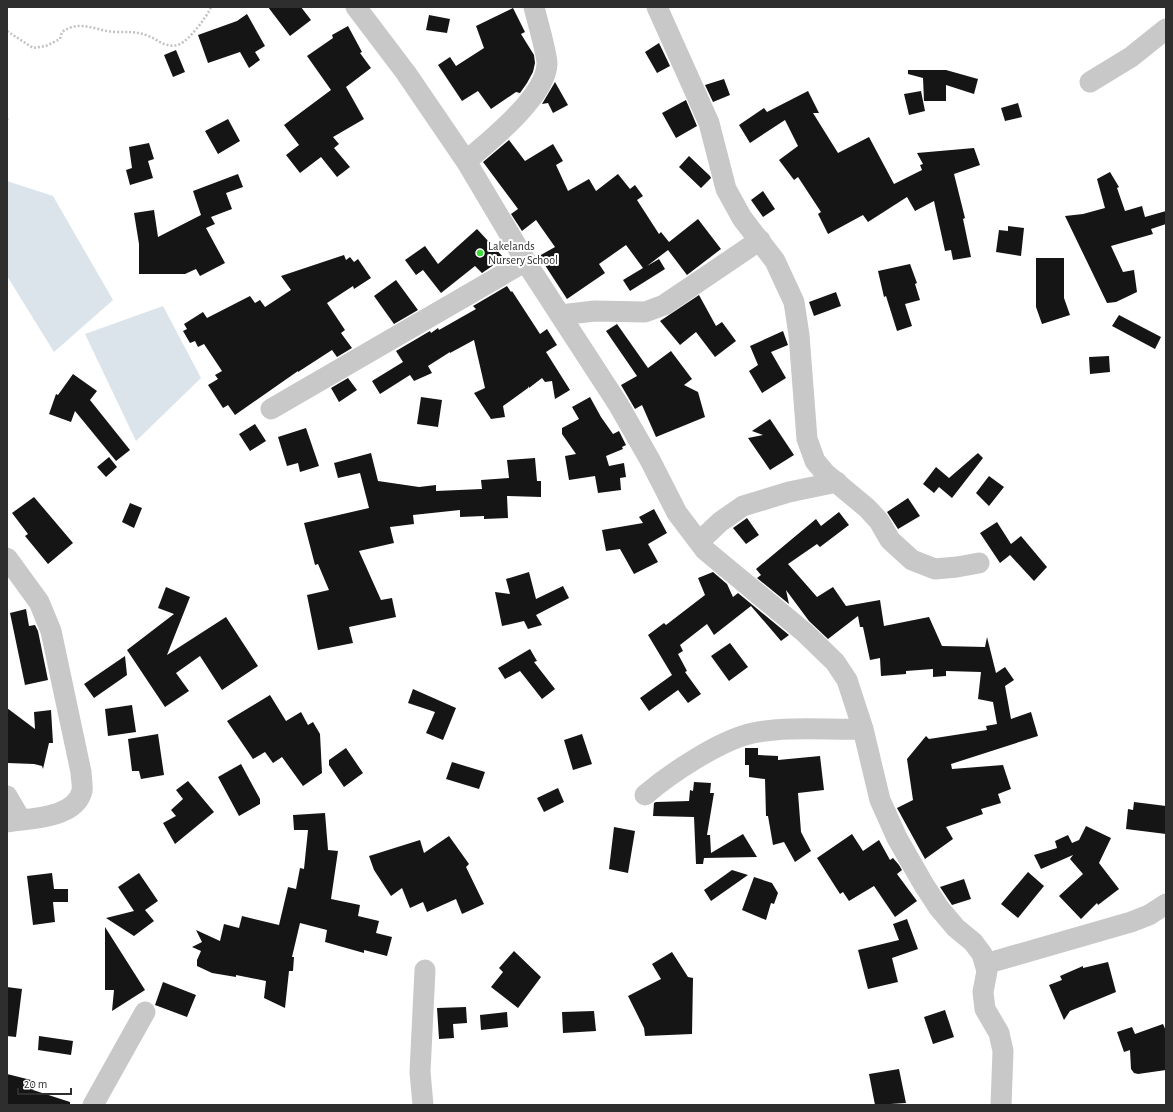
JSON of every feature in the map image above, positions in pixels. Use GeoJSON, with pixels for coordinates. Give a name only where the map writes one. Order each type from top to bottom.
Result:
{"type":"FeatureCollection","features":[{"type":"Feature","properties":{"kind":"street"},"geometry":{"type":"LineString","coordinates":[[356,7],[406,73],[466,161],[526,261],[618,404],[650,460],[677,514],[705,550],[804,632],[835,662],[847,680],[862,729],[880,800],[897,838],[939,908],[956,928],[974,942],[982,954],[987,971],[983,992],[985,1009],[999,1033],[1003,1052],[1001,1105]]}},
{"type":"Feature","properties":{"kind":"street"},"geometry":{"type":"LineString","coordinates":[[466,161],[511,121],[538,88],[546,74],[547,62],[534,7]]}},
{"type":"Feature","properties":{"kind":"street"},"geometry":{"type":"LineString","coordinates":[[657,7],[709,123],[726,189],[742,218],[775,261],[794,302],[799,336],[807,439],[815,461],[825,473],[867,508],[878,521],[890,540],[912,560],[935,569],[979,563]]}},
{"type":"Feature","properties":{"kind":"street"},"geometry":{"type":"LineString","coordinates":[[1090,82],[1131,57],[1166,29]]}},
{"type":"Feature","properties":{"kind":"street"},"geometry":{"type":"LineString","coordinates":[[560,315],[595,311],[645,312],[664,305],[760,240]]}},
{"type":"Feature","properties":{"kind":"street"},"geometry":{"type":"LineString","coordinates":[[271,409],[526,261]]}},
{"type":"Feature","properties":{"kind":"street"},"geometry":{"type":"LineString","coordinates":[[699,542],[720,522],[744,506],[796,490],[837,482]]}},
{"type":"Feature","properties":{"kind":"street"},"geometry":{"type":"LineString","coordinates":[[7,558],[39,602],[51,631],[81,772],[82,791],[77,800],[62,813],[50,817],[14,821],[7,796]]}},
{"type":"Feature","properties":{"kind":"street"},"geometry":{"type":"LineString","coordinates":[[645,795],[726,741],[753,733],[785,730],[862,729]]}},
{"type":"Feature","properties":{"kind":"street"},"geometry":{"type":"LineString","coordinates":[[985,964],[1131,922],[1149,915],[1166,904]]}},
{"type":"Feature","properties":{"kind":"street"},"geometry":{"type":"LineString","coordinates":[[423,1105],[420,1072],[425,970]]}},
{"type":"Feature","properties":{"kind":"street"},"geometry":{"type":"LineString","coordinates":[[93,1105],[145,1012]]}},
{"type":"Feature","properties":{"kind":"path"},"geometry":{"type":"LineString","coordinates":[[7,31],[33,48],[56,42],[60,39],[62,32],[69,27],[77,25],[92,26],[114,32],[128,30],[149,36],[166,45],[178,45],[184,42],[212,7]]}},
{"type":"Feature","properties":{"kind":"shaded area"},"geometry":{"type":"Polygon","coordinates":[[[7,181],[53,196],[113,300],[54,352],[7,276],[7,181]]]}},
{"type":"Feature","properties":{"kind":"shaded area"},"geometry":{"type":"Polygon","coordinates":[[[163,306],[201,378],[136,441],[85,334],[163,306]]]}},
{"type":"Feature","properties":{"kind":"building"},"geometry":{"type":"Polygon","coordinates":[[[268,7],[301,7],[311,20],[290,36],[268,7]]]}},
{"type":"Feature","properties":{"kind":"building"},"geometry":{"type":"Polygon","coordinates":[[[513,8],[525,32],[521,34],[534,55],[535,63],[533,72],[527,83],[520,93],[516,92],[491,109],[478,91],[462,101],[438,65],[450,57],[456,66],[484,48],[476,26],[513,8]]]}},
{"type":"Feature","properties":{"kind":"building"},"geometry":{"type":"Polygon","coordinates":[[[247,14],[265,46],[255,52],[260,60],[249,68],[240,52],[208,63],[198,35],[237,21],[247,14]]]}},
{"type":"Feature","properties":{"kind":"building"},"geometry":{"type":"Polygon","coordinates":[[[429,15],[450,19],[447,33],[426,30],[429,15]]]}},
{"type":"Feature","properties":{"kind":"building"},"geometry":{"type":"Polygon","coordinates":[[[348,26],[362,52],[360,53],[371,68],[346,87],[364,119],[333,137],[339,144],[334,148],[350,167],[337,177],[321,157],[300,173],[286,155],[299,145],[284,125],[331,90],[307,56],[333,38],[332,35],[348,26]]]}},
{"type":"Feature","properties":{"kind":"building"},"geometry":{"type":"Polygon","coordinates":[[[659,43],[670,66],[657,73],[645,52],[659,43]]]}},
{"type":"Feature","properties":{"kind":"building"},"geometry":{"type":"Polygon","coordinates":[[[176,50],[185,72],[173,77],[164,55],[176,50]]]}},
{"type":"Feature","properties":{"kind":"building"},"geometry":{"type":"Polygon","coordinates":[[[908,70],[946,70],[978,79],[974,94],[946,85],[946,101],[924,101],[923,78],[908,74],[908,70]]]}},
{"type":"Feature","properties":{"kind":"building"},"geometry":{"type":"Polygon","coordinates":[[[724,79],[730,95],[713,102],[705,85],[724,79]]]}},
{"type":"Feature","properties":{"kind":"building"},"geometry":{"type":"Polygon","coordinates":[[[555,82],[568,105],[553,113],[548,103],[542,104],[555,82]]]}},
{"type":"Feature","properties":{"kind":"building"},"geometry":{"type":"Polygon","coordinates":[[[808,91],[819,113],[813,113],[838,153],[869,137],[894,184],[922,170],[920,165],[923,164],[917,153],[974,148],[980,165],[954,174],[965,218],[963,219],[971,257],[953,260],[951,250],[945,251],[934,201],[915,211],[907,197],[868,222],[863,215],[828,234],[818,214],[821,212],[798,177],[794,180],[779,160],[798,146],[785,120],[750,143],[739,125],[764,108],[767,112],[808,91]]]}},
{"type":"Feature","properties":{"kind":"building"},"geometry":{"type":"Polygon","coordinates":[[[921,91],[925,111],[909,115],[904,94],[921,91]]]}},
{"type":"Feature","properties":{"kind":"building"},"geometry":{"type":"Polygon","coordinates":[[[686,100],[697,126],[676,138],[662,113],[686,100]]]}},
{"type":"Feature","properties":{"kind":"building"},"geometry":{"type":"Polygon","coordinates":[[[1018,103],[1022,117],[1005,121],[1001,108],[1018,103]]]}},
{"type":"Feature","properties":{"kind":"building"},"geometry":{"type":"Polygon","coordinates":[[[228,119],[240,141],[218,154],[205,131],[228,119]]]}},
{"type":"Feature","properties":{"kind":"building"},"geometry":{"type":"Polygon","coordinates":[[[509,140],[525,161],[553,144],[563,161],[556,165],[568,191],[589,179],[596,191],[618,174],[630,189],[635,185],[643,196],[637,200],[659,234],[661,232],[669,242],[698,219],[721,249],[687,275],[668,250],[647,266],[659,259],[665,269],[630,291],[623,280],[643,268],[626,245],[599,264],[605,273],[567,299],[539,256],[555,247],[536,220],[522,231],[511,214],[518,209],[483,162],[509,140]]]}},
{"type":"Feature","properties":{"kind":"building"},"geometry":{"type":"Polygon","coordinates":[[[149,143],[154,159],[148,161],[153,178],[130,185],[126,170],[132,168],[129,147],[149,143]]]}},
{"type":"Feature","properties":{"kind":"building"},"geometry":{"type":"Polygon","coordinates":[[[689,156],[711,178],[701,188],[679,167],[689,156]]]}},
{"type":"Feature","properties":{"kind":"building"},"geometry":{"type":"Polygon","coordinates":[[[1110,172],[1119,187],[1117,188],[1125,211],[1142,206],[1145,217],[1166,211],[1166,224],[1151,229],[1153,234],[1111,246],[1123,272],[1134,270],[1137,292],[1116,302],[1107,303],[1065,216],[1083,214],[1105,208],[1097,179],[1110,172]]]}},
{"type":"Feature","properties":{"kind":"building"},"geometry":{"type":"Polygon","coordinates":[[[238,174],[243,187],[226,193],[232,209],[211,217],[215,224],[206,228],[225,263],[200,276],[196,269],[185,274],[139,274],[139,244],[134,213],[154,210],[158,237],[201,215],[193,191],[238,174]]]}},
{"type":"Feature","properties":{"kind":"building"},"geometry":{"type":"Polygon","coordinates":[[[763,191],[775,209],[763,217],[751,200],[763,191]]]}},
{"type":"Feature","properties":{"kind":"building"},"geometry":{"type":"Polygon","coordinates":[[[1008,226],[1024,228],[1021,256],[996,252],[999,230],[1008,231],[1008,226]]]}},
{"type":"Feature","properties":{"kind":"building"},"geometry":{"type":"Polygon","coordinates":[[[477,229],[504,258],[482,273],[475,266],[441,293],[423,270],[416,275],[405,260],[425,246],[438,264],[477,229]]]}},
{"type":"Feature","properties":{"kind":"building"},"geometry":{"type":"Polygon","coordinates":[[[344,255],[346,260],[350,257],[354,262],[358,259],[371,278],[354,289],[353,286],[327,303],[345,330],[341,333],[352,348],[337,357],[332,350],[298,371],[235,415],[228,405],[223,408],[208,385],[218,379],[215,375],[222,371],[204,344],[198,347],[195,341],[190,343],[183,331],[187,329],[184,324],[203,312],[207,318],[250,296],[255,303],[260,300],[265,307],[291,290],[281,276],[344,255]]]}},
{"type":"Feature","properties":{"kind":"building"},"geometry":{"type":"Polygon","coordinates":[[[1036,258],[1064,258],[1064,298],[1070,315],[1042,324],[1036,307],[1036,258]]]}},
{"type":"Feature","properties":{"kind":"building"},"geometry":{"type":"Polygon","coordinates":[[[910,264],[917,283],[915,284],[920,300],[905,304],[912,326],[897,331],[886,296],[884,297],[878,271],[910,264]]]}},
{"type":"Feature","properties":{"kind":"building"},"geometry":{"type":"Polygon","coordinates":[[[396,280],[418,310],[394,324],[374,296],[396,280]]]}},
{"type":"Feature","properties":{"kind":"building"},"geometry":{"type":"Polygon","coordinates":[[[507,286],[511,292],[512,291],[540,334],[547,329],[557,345],[546,352],[570,390],[555,399],[552,381],[545,382],[542,378],[529,388],[528,386],[528,388],[503,406],[505,417],[491,419],[474,393],[485,388],[474,340],[450,352],[428,366],[432,373],[414,381],[410,375],[380,394],[372,381],[403,362],[396,351],[430,331],[431,333],[438,328],[439,330],[476,309],[473,306],[507,286]]]}},
{"type":"Feature","properties":{"kind":"building"},"geometry":{"type":"Polygon","coordinates":[[[836,292],[841,306],[814,316],[809,302],[836,292]]]}},
{"type":"Feature","properties":{"kind":"building"},"geometry":{"type":"Polygon","coordinates":[[[699,295],[716,326],[722,322],[736,341],[715,357],[696,332],[680,345],[660,321],[699,295]]]}},
{"type":"Feature","properties":{"kind":"building"},"geometry":{"type":"Polygon","coordinates":[[[1119,315],[1161,337],[1155,349],[1112,326],[1119,315]]]}},
{"type":"Feature","properties":{"kind":"building"},"geometry":{"type":"Polygon","coordinates":[[[617,324],[648,368],[671,351],[692,379],[684,385],[698,392],[705,417],[656,437],[642,405],[635,409],[621,385],[637,376],[606,331],[617,324]]]}},
{"type":"Feature","properties":{"kind":"building"},"geometry":{"type":"Polygon","coordinates":[[[783,331],[788,345],[771,352],[786,378],[762,393],[749,371],[758,365],[750,346],[783,331]]]}},
{"type":"Feature","properties":{"kind":"building"},"geometry":{"type":"Polygon","coordinates":[[[1109,356],[1110,372],[1090,374],[1089,357],[1109,356]]]}},
{"type":"Feature","properties":{"kind":"building"},"geometry":{"type":"Polygon","coordinates":[[[73,374],[97,391],[90,400],[130,450],[116,461],[75,411],[71,422],[49,414],[56,394],[58,395],[73,374]]]}},
{"type":"Feature","properties":{"kind":"building"},"geometry":{"type":"Polygon","coordinates":[[[348,378],[357,390],[339,402],[331,388],[348,378]]]}},
{"type":"Feature","properties":{"kind":"building"},"geometry":{"type":"Polygon","coordinates":[[[421,397],[442,400],[438,427],[417,424],[421,397]]]}},
{"type":"Feature","properties":{"kind":"building"},"geometry":{"type":"Polygon","coordinates":[[[590,397],[601,417],[613,434],[619,431],[626,445],[622,447],[623,449],[606,456],[609,466],[624,463],[626,477],[620,478],[621,490],[598,493],[595,476],[569,480],[565,456],[576,454],[562,434],[562,428],[579,419],[572,407],[590,397]]]}},
{"type":"Feature","properties":{"kind":"building"},"geometry":{"type":"Polygon","coordinates":[[[770,419],[794,455],[770,470],[748,438],[763,435],[752,431],[770,419]]]}},
{"type":"Feature","properties":{"kind":"building"},"geometry":{"type":"Polygon","coordinates":[[[255,424],[266,441],[250,451],[239,434],[255,424]]]}},
{"type":"Feature","properties":{"kind":"building"},"geometry":{"type":"Polygon","coordinates":[[[306,428],[319,466],[300,472],[298,463],[287,466],[278,437],[306,428]]]}},
{"type":"Feature","properties":{"kind":"building"},"geometry":{"type":"Polygon","coordinates":[[[371,453],[378,481],[419,487],[436,485],[436,491],[482,489],[481,480],[509,478],[507,460],[535,458],[537,481],[541,481],[541,497],[507,496],[508,518],[484,519],[484,516],[460,517],[460,510],[413,515],[414,524],[390,527],[394,543],[359,551],[381,600],[392,598],[396,617],[349,627],[353,643],[318,650],[307,595],[329,590],[318,564],[315,565],[304,523],[369,508],[360,473],[338,478],[334,463],[371,453]]]}},
{"type":"Feature","properties":{"kind":"building"},"geometry":{"type":"Polygon","coordinates":[[[978,453],[983,458],[952,498],[939,487],[934,493],[923,484],[936,467],[949,478],[978,453]]]}},
{"type":"Feature","properties":{"kind":"building"},"geometry":{"type":"Polygon","coordinates":[[[109,457],[117,467],[106,477],[97,467],[109,457]]]}},
{"type":"Feature","properties":{"kind":"building"},"geometry":{"type":"Polygon","coordinates":[[[989,476],[1004,487],[989,506],[976,493],[989,476]]]}},
{"type":"Feature","properties":{"kind":"building"},"geometry":{"type":"Polygon","coordinates":[[[34,497],[73,543],[48,564],[25,536],[28,534],[12,513],[34,497]]]}},
{"type":"Feature","properties":{"kind":"building"},"geometry":{"type":"Polygon","coordinates":[[[908,498],[920,516],[898,529],[887,512],[908,498]]]}},
{"type":"Feature","properties":{"kind":"building"},"geometry":{"type":"Polygon","coordinates":[[[130,503],[142,508],[134,528],[122,522],[130,503]]]}},
{"type":"Feature","properties":{"kind":"building"},"geometry":{"type":"Polygon","coordinates":[[[654,509],[667,533],[648,544],[658,562],[634,574],[620,549],[606,551],[602,530],[643,523],[639,517],[654,509]]]}},
{"type":"Feature","properties":{"kind":"building"},"geometry":{"type":"Polygon","coordinates":[[[839,512],[849,525],[820,547],[817,544],[788,564],[817,597],[833,587],[846,606],[880,600],[884,626],[929,617],[942,646],[985,647],[987,637],[996,673],[1005,667],[1014,680],[1005,686],[1011,719],[1031,712],[1038,736],[951,764],[952,769],[1003,765],[1011,789],[998,794],[1001,803],[981,809],[983,814],[946,827],[953,839],[925,859],[897,808],[913,800],[907,759],[926,736],[929,739],[987,730],[986,726],[997,724],[993,702],[978,699],[981,672],[946,671],[946,676],[933,677],[933,669],[906,671],[906,674],[881,676],[880,658],[870,660],[863,627],[860,627],[858,616],[828,639],[809,621],[786,590],[789,604],[757,578],[761,575],[756,569],[816,519],[821,526],[839,512]]]}},
{"type":"Feature","properties":{"kind":"building"},"geometry":{"type":"Polygon","coordinates":[[[747,518],[759,535],[746,544],[733,528],[747,518]]]}},
{"type":"Feature","properties":{"kind":"building"},"geometry":{"type":"Polygon","coordinates":[[[997,522],[1011,544],[1021,536],[1047,567],[1034,581],[1010,555],[1000,563],[980,533],[997,522]]]}},
{"type":"Feature","properties":{"kind":"building"},"geometry":{"type":"Polygon","coordinates":[[[529,572],[536,599],[563,586],[569,598],[536,615],[542,625],[528,629],[524,621],[502,626],[495,592],[510,594],[506,579],[529,572]]]}},
{"type":"Feature","properties":{"kind":"building"},"geometry":{"type":"Polygon","coordinates":[[[713,572],[727,584],[733,597],[738,593],[789,635],[781,641],[751,606],[714,635],[707,624],[680,645],[683,651],[678,654],[687,671],[685,672],[701,694],[688,703],[678,690],[649,711],[640,698],[672,675],[648,635],[664,623],[666,625],[705,595],[698,578],[713,572]]]}},
{"type":"Feature","properties":{"kind":"building"},"geometry":{"type":"Polygon","coordinates":[[[166,587],[190,597],[167,655],[226,617],[258,666],[222,690],[200,656],[176,673],[189,691],[165,707],[127,650],[174,614],[158,608],[166,587]]]}},
{"type":"Feature","properties":{"kind":"building"},"geometry":{"type":"Polygon","coordinates":[[[26,609],[29,626],[35,625],[38,631],[48,680],[25,685],[10,613],[26,609]]]}},
{"type":"Feature","properties":{"kind":"building"},"geometry":{"type":"Polygon","coordinates":[[[730,643],[748,667],[729,681],[711,656],[730,643]]]}},
{"type":"Feature","properties":{"kind":"building"},"geometry":{"type":"Polygon","coordinates":[[[530,649],[537,661],[534,662],[555,689],[542,699],[520,671],[505,679],[498,668],[530,649]]]}},
{"type":"Feature","properties":{"kind":"building"},"geometry":{"type":"Polygon","coordinates":[[[125,656],[127,675],[94,698],[84,684],[125,656]]]}},
{"type":"Feature","properties":{"kind":"building"},"geometry":{"type":"Polygon","coordinates":[[[413,689],[456,708],[443,740],[426,733],[435,712],[408,703],[413,689]]]}},
{"type":"Feature","properties":{"kind":"building"},"geometry":{"type":"Polygon","coordinates":[[[270,695],[286,721],[301,712],[308,725],[313,722],[320,734],[322,773],[303,786],[282,757],[273,763],[265,752],[253,759],[227,721],[270,695]]]}},
{"type":"Feature","properties":{"kind":"building"},"geometry":{"type":"Polygon","coordinates":[[[132,705],[136,732],[108,736],[105,709],[132,705]]]}},
{"type":"Feature","properties":{"kind":"building"},"geometry":{"type":"Polygon","coordinates":[[[7,708],[35,729],[34,712],[51,710],[53,743],[49,743],[43,769],[42,766],[34,764],[7,763],[7,708]]]}},
{"type":"Feature","properties":{"kind":"building"},"geometry":{"type":"Polygon","coordinates":[[[158,734],[164,775],[141,779],[139,771],[132,771],[128,739],[158,734]]]}},
{"type":"Feature","properties":{"kind":"building"},"geometry":{"type":"Polygon","coordinates":[[[582,734],[592,764],[573,770],[564,740],[582,734]]]}},
{"type":"Feature","properties":{"kind":"building"},"geometry":{"type":"Polygon","coordinates":[[[346,748],[363,773],[344,787],[329,765],[329,760],[346,748]]]}},
{"type":"Feature","properties":{"kind":"building"},"geometry":{"type":"Polygon","coordinates":[[[745,748],[758,748],[758,755],[778,756],[778,760],[820,756],[824,790],[798,793],[801,832],[811,851],[795,862],[784,842],[773,845],[768,816],[766,816],[765,779],[749,777],[749,765],[745,765],[745,748]]]}},
{"type":"Feature","properties":{"kind":"building"},"geometry":{"type":"Polygon","coordinates":[[[452,762],[485,772],[479,789],[446,779],[452,762]]]}},
{"type":"Feature","properties":{"kind":"building"},"geometry":{"type":"Polygon","coordinates":[[[241,764],[260,799],[260,804],[239,816],[218,777],[241,764]]]}},
{"type":"Feature","properties":{"kind":"building"},"geometry":{"type":"Polygon","coordinates":[[[188,781],[214,812],[175,844],[163,823],[176,816],[171,810],[183,799],[176,790],[188,781]]]}},
{"type":"Feature","properties":{"kind":"building"},"geometry":{"type":"Polygon","coordinates":[[[694,782],[711,783],[710,793],[714,793],[707,835],[710,835],[711,853],[743,834],[757,857],[704,858],[703,864],[696,864],[694,817],[653,816],[654,803],[656,802],[689,801],[690,790],[693,791],[694,782]]]}},
{"type":"Feature","properties":{"kind":"building"},"geometry":{"type":"Polygon","coordinates":[[[558,788],[564,802],[544,812],[537,798],[558,788]]]}},
{"type":"Feature","properties":{"kind":"building"},"geometry":{"type":"Polygon","coordinates":[[[1134,802],[1166,806],[1166,834],[1126,829],[1128,809],[1133,810],[1134,802]]]}},
{"type":"Feature","properties":{"kind":"building"},"geometry":{"type":"Polygon","coordinates":[[[325,813],[328,850],[338,851],[331,899],[360,905],[358,916],[379,921],[376,933],[392,937],[387,956],[364,950],[364,953],[325,942],[327,930],[300,923],[292,957],[294,957],[293,971],[289,971],[285,1008],[264,998],[266,981],[236,975],[236,977],[212,973],[197,966],[197,960],[201,951],[192,947],[202,942],[196,930],[220,941],[224,924],[239,928],[242,916],[279,925],[288,887],[296,889],[300,868],[304,869],[308,830],[294,830],[293,815],[325,813]]]}},
{"type":"Feature","properties":{"kind":"building"},"geometry":{"type":"Polygon","coordinates":[[[1086,826],[1111,838],[1099,863],[1119,889],[1098,905],[1097,903],[1081,919],[1059,896],[1083,874],[1070,859],[1073,855],[1041,869],[1034,855],[1057,848],[1055,841],[1068,835],[1072,843],[1079,840],[1086,826]]]}},
{"type":"Feature","properties":{"kind":"building"},"geometry":{"type":"Polygon","coordinates":[[[614,827],[635,831],[628,873],[609,869],[614,827]]]}},
{"type":"Feature","properties":{"kind":"building"},"geometry":{"type":"Polygon","coordinates":[[[852,834],[863,851],[879,840],[890,860],[893,858],[902,870],[897,874],[917,901],[895,917],[874,886],[849,901],[843,892],[840,894],[817,858],[852,834]]]}},
{"type":"Feature","properties":{"kind":"building"},"geometry":{"type":"Polygon","coordinates":[[[449,836],[469,864],[466,867],[484,904],[462,914],[456,899],[427,912],[423,902],[410,908],[402,888],[391,896],[374,870],[369,856],[420,840],[424,853],[449,836]]]}},
{"type":"Feature","properties":{"kind":"building"},"geometry":{"type":"Polygon","coordinates":[[[732,870],[748,875],[711,901],[704,890],[732,870]]]}},
{"type":"Feature","properties":{"kind":"building"},"geometry":{"type":"Polygon","coordinates":[[[1028,872],[1044,886],[1018,918],[1001,904],[1028,872]]]}},
{"type":"Feature","properties":{"kind":"building"},"geometry":{"type":"Polygon","coordinates":[[[52,873],[54,889],[68,889],[68,902],[53,902],[55,922],[33,925],[27,876],[52,873]]]}},
{"type":"Feature","properties":{"kind":"building"},"geometry":{"type":"Polygon","coordinates":[[[139,873],[158,901],[145,910],[154,921],[134,936],[106,918],[134,911],[118,887],[139,873]]]}},
{"type":"Feature","properties":{"kind":"building"},"geometry":{"type":"Polygon","coordinates":[[[754,877],[772,883],[778,893],[774,904],[771,903],[766,920],[742,910],[754,877]]]}},
{"type":"Feature","properties":{"kind":"building"},"geometry":{"type":"Polygon","coordinates":[[[964,879],[971,899],[952,905],[940,887],[964,879]]]}},
{"type":"Feature","properties":{"kind":"building"},"geometry":{"type":"Polygon","coordinates":[[[907,919],[918,949],[892,958],[898,982],[868,989],[858,950],[899,940],[893,924],[907,919]]]}},
{"type":"Feature","properties":{"kind":"building"},"geometry":{"type":"Polygon","coordinates":[[[105,927],[145,990],[112,1011],[114,990],[105,990],[105,927]]]}},
{"type":"Feature","properties":{"kind":"building"},"geometry":{"type":"Polygon","coordinates":[[[514,951],[541,977],[518,1008],[491,987],[503,972],[499,968],[514,951]]]}},
{"type":"Feature","properties":{"kind":"building"},"geometry":{"type":"Polygon","coordinates":[[[672,952],[688,977],[693,978],[692,1034],[645,1036],[644,1028],[628,996],[661,979],[652,964],[672,952]]]}},
{"type":"Feature","properties":{"kind":"building"},"geometry":{"type":"Polygon","coordinates":[[[1108,962],[1116,992],[1070,1011],[1064,1020],[1049,985],[1062,980],[1060,976],[1083,966],[1083,968],[1108,962]]]}},
{"type":"Feature","properties":{"kind":"building"},"geometry":{"type":"Polygon","coordinates":[[[163,982],[196,995],[187,1017],[155,1005],[163,982]]]}},
{"type":"Feature","properties":{"kind":"building"},"geometry":{"type":"Polygon","coordinates":[[[7,987],[22,989],[16,1037],[7,1036],[7,987]]]}},
{"type":"Feature","properties":{"kind":"building"},"geometry":{"type":"Polygon","coordinates":[[[466,1007],[467,1023],[453,1024],[454,1038],[439,1039],[437,1008],[466,1007]]]}},
{"type":"Feature","properties":{"kind":"building"},"geometry":{"type":"Polygon","coordinates":[[[945,1010],[954,1037],[933,1044],[924,1017],[945,1010]]]}},
{"type":"Feature","properties":{"kind":"building"},"geometry":{"type":"Polygon","coordinates":[[[594,1011],[596,1031],[563,1033],[562,1012],[594,1011]]]}},
{"type":"Feature","properties":{"kind":"building"},"geometry":{"type":"Polygon","coordinates":[[[507,1012],[508,1027],[481,1030],[480,1015],[507,1012]]]}},
{"type":"Feature","properties":{"kind":"building"},"geometry":{"type":"Polygon","coordinates":[[[1163,1024],[1166,1031],[1166,1070],[1138,1074],[1134,1073],[1131,1069],[1130,1050],[1124,1052],[1117,1032],[1132,1027],[1135,1034],[1163,1024]]]}},
{"type":"Feature","properties":{"kind":"building"},"geometry":{"type":"Polygon","coordinates":[[[39,1036],[73,1041],[71,1055],[38,1050],[39,1036]]]}},
{"type":"Feature","properties":{"kind":"building"},"geometry":{"type":"Polygon","coordinates":[[[899,1069],[906,1103],[875,1105],[869,1074],[899,1069]]]}},
{"type":"Feature","properties":{"kind":"building"},"geometry":{"type":"Polygon","coordinates":[[[7,1074],[35,1081],[33,1090],[70,1102],[70,1105],[7,1105],[7,1074]]]}},
{"type":"Feature","properties":{"kind":"place","name":"Lakelands Nursery School"},"geometry":{"type":"Point","coordinates":[480,253]}}]}
